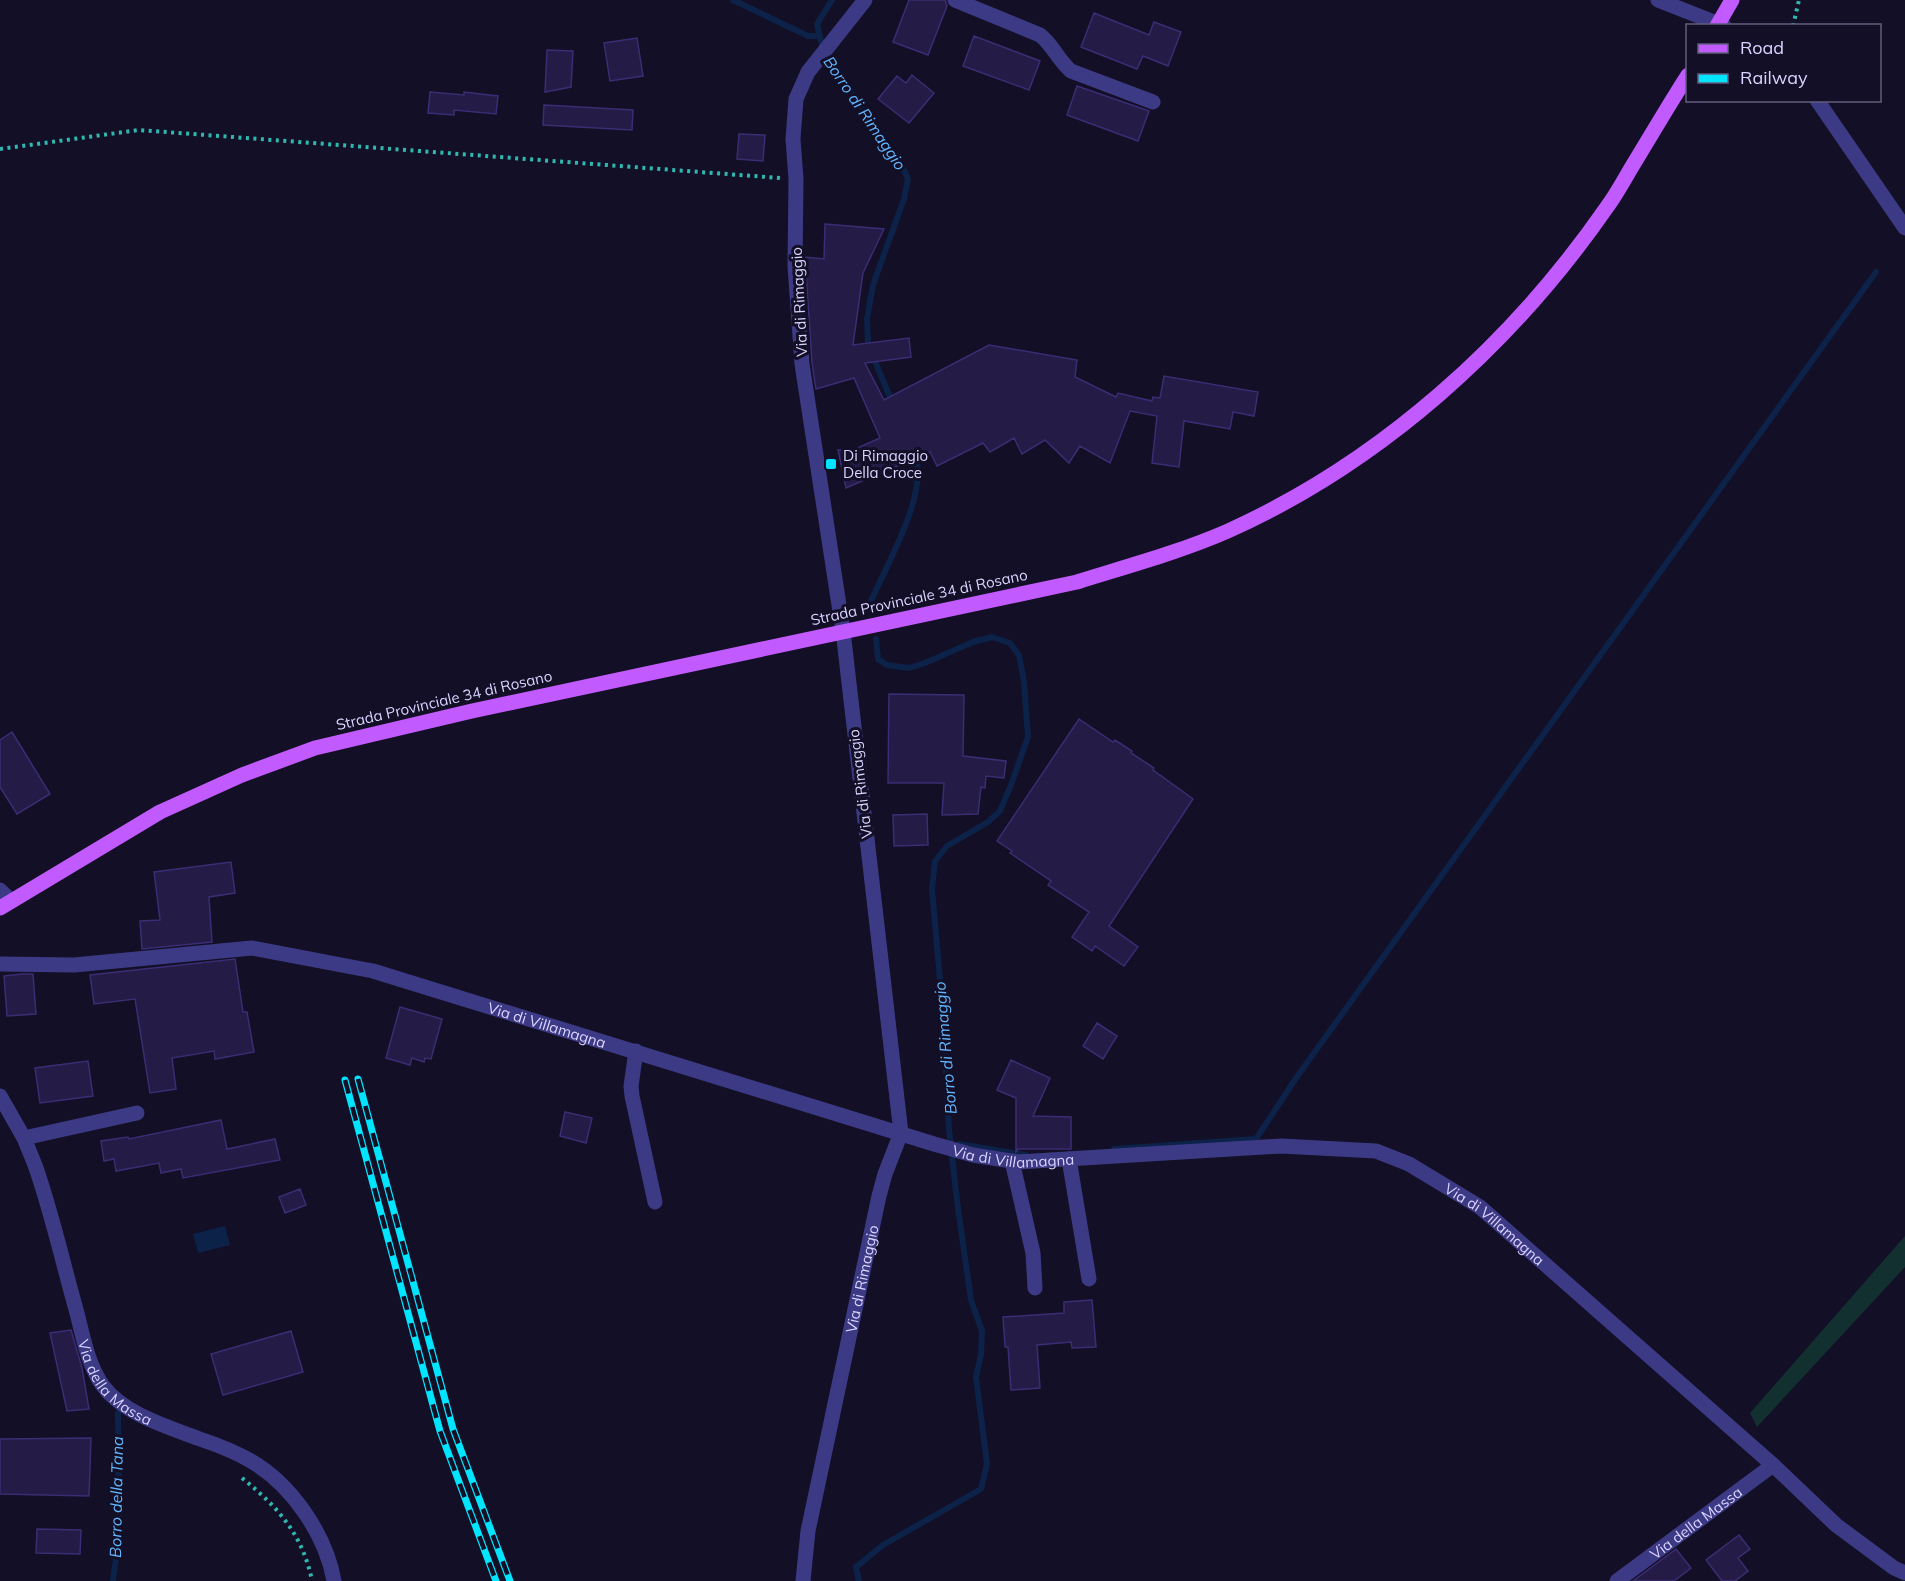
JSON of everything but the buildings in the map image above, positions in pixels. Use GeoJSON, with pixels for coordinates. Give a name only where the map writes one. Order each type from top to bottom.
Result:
{"type":"FeatureCollection","features":[{"type":"Feature","properties":{"kind":"main road"},"geometry":{"type":"LineString","coordinates":[[1720,24],[1732,0]]}},
{"type":"Feature","properties":{"kind":"main road","name":"Strada Provinciale 34 di Rosano"},"geometry":{"type":"LineString","coordinates":[[4,900],[160,812],[242,775],[297,754],[472,711],[1077,582],[1167,554],[1227,531],[1260,515],[1327,478],[1403,424],[1486,351],[1549,284],[1609,205],[1686,78]]}},
{"type":"Feature","properties":{"kind":"street","name":"Via di Rimaggio"},"geometry":{"type":"LineString","coordinates":[[803,1581],[808,1531],[879,1196],[901,1133],[849,630],[802,364],[795,266],[796,179],[793,139],[796,99],[808,72],[865,0]]}},
{"type":"Feature","properties":{"kind":"street"},"geometry":{"type":"LineString","coordinates":[[955,0],[1040,35],[1048,41],[1061,63],[1071,71],[1153,102]]}},
{"type":"Feature","properties":{"kind":"street"},"geometry":{"type":"LineString","coordinates":[[1658,0],[1717,24]]}},
{"type":"Feature","properties":{"kind":"street"},"geometry":{"type":"LineString","coordinates":[[1818,102],[1905,228]]}},
{"type":"Feature","properties":{"kind":"street","name":"Via di Villamagna"},"geometry":{"type":"LineString","coordinates":[[0,964],[74,965],[252,948],[372,970],[934,1144],[973,1155],[1012,1161],[1281,1146],[1376,1151],[1409,1164],[1480,1207],[1773,1465],[1836,1525],[1894,1568],[1905,1573]]}},
{"type":"Feature","properties":{"kind":"street"},"geometry":{"type":"LineString","coordinates":[[636,1052],[631,1086],[632,1096],[655,1202]]}},
{"type":"Feature","properties":{"kind":"street","name":"Via della Massa"},"geometry":{"type":"LineString","coordinates":[[0,1096],[24,1138],[40,1179],[88,1355],[103,1386],[139,1414],[224,1448],[251,1461],[270,1475],[312,1522],[328,1558],[334,1581]]}},
{"type":"Feature","properties":{"kind":"street"},"geometry":{"type":"LineString","coordinates":[[24,1138],[136,1113]]}},
{"type":"Feature","properties":{"kind":"street"},"geometry":{"type":"LineString","coordinates":[[1069,1159],[1089,1279]]}},
{"type":"Feature","properties":{"kind":"street"},"geometry":{"type":"LineString","coordinates":[[1012,1161],[1033,1253],[1035,1288]]}},
{"type":"Feature","properties":{"kind":"street","name":"Via della Massa"},"geometry":{"type":"LineString","coordinates":[[1617,1581],[1773,1465]]}},
{"type":"Feature","properties":{"kind":"path"},"geometry":{"type":"LineString","coordinates":[[1793,24],[1799,0]]}},
{"type":"Feature","properties":{"kind":"path"},"geometry":{"type":"LineString","coordinates":[[0,149],[139,130],[796,179]]}},
{"type":"Feature","properties":{"kind":"path"},"geometry":{"type":"LineString","coordinates":[[241,1477],[264,1495],[291,1526],[308,1562],[312,1581]]}},
{"type":"Feature","properties":{"kind":"green space"},"geometry":{"type":"Polygon","coordinates":[[[1905,1236],[1905,1267],[1757,1427],[1750,1413],[1905,1236]]]}},
{"type":"Feature","properties":{"kind":"water"},"geometry":{"type":"Polygon","coordinates":[[[225,1226],[230,1245],[198,1253],[193,1234],[225,1226]]]}},
{"type":"Feature","properties":{"kind":"waterway"},"geometry":{"type":"LineString","coordinates":[[733,0],[808,36],[820,36]]}},
{"type":"Feature","properties":{"kind":"waterway","name":"Borro di Rimaggio"},"geometry":{"type":"LineString","coordinates":[[832,0],[817,24],[824,54],[900,161],[908,179],[904,199],[873,285],[867,319],[868,345],[893,404]]}},
{"type":"Feature","properties":{"kind":"waterway"},"geometry":{"type":"LineString","coordinates":[[1114,1149],[1256,1139],[1296,1078],[1876,272]]}},
{"type":"Feature","properties":{"kind":"waterway","name":"Borro di Rimaggio"},"geometry":{"type":"LineString","coordinates":[[871,601],[896,548],[912,506],[917,486],[918,468],[914,452]]}},
{"type":"Feature","properties":{"kind":"waterway","name":"Borro di Rimaggio"},"geometry":{"type":"LineString","coordinates":[[859,1581],[856,1567],[883,1545],[981,1489],[987,1464],[976,1377],[981,1355],[982,1331],[971,1300],[957,1201],[949,1129],[932,889],[935,861],[947,846],[988,822],[1000,811],[1028,737],[1024,682],[1019,655],[1010,643],[992,637],[973,642],[909,668],[887,665],[878,659],[876,639]]}},
{"type":"Feature","properties":{"kind":"waterway"},"geometry":{"type":"LineString","coordinates":[[959,1144],[1026,1155]]}},
{"type":"Feature","properties":{"kind":"waterway","name":"Borro della Tana"},"geometry":{"type":"LineString","coordinates":[[113,1581],[119,1535],[118,1413]]}},
{"type":"Feature","properties":{"kind":"railway"},"geometry":{"type":"LineString","coordinates":[[358,1079],[453,1429],[510,1581]]}},
{"type":"Feature","properties":{"kind":"railway"},"geometry":{"type":"LineString","coordinates":[[345,1080],[440,1431],[496,1581]]}},
{"type":"Feature","properties":{"kind":"place","name":"Di Rimaggio Della Croce"},"geometry":{"type":"Point","coordinates":[831,464]}}]}
